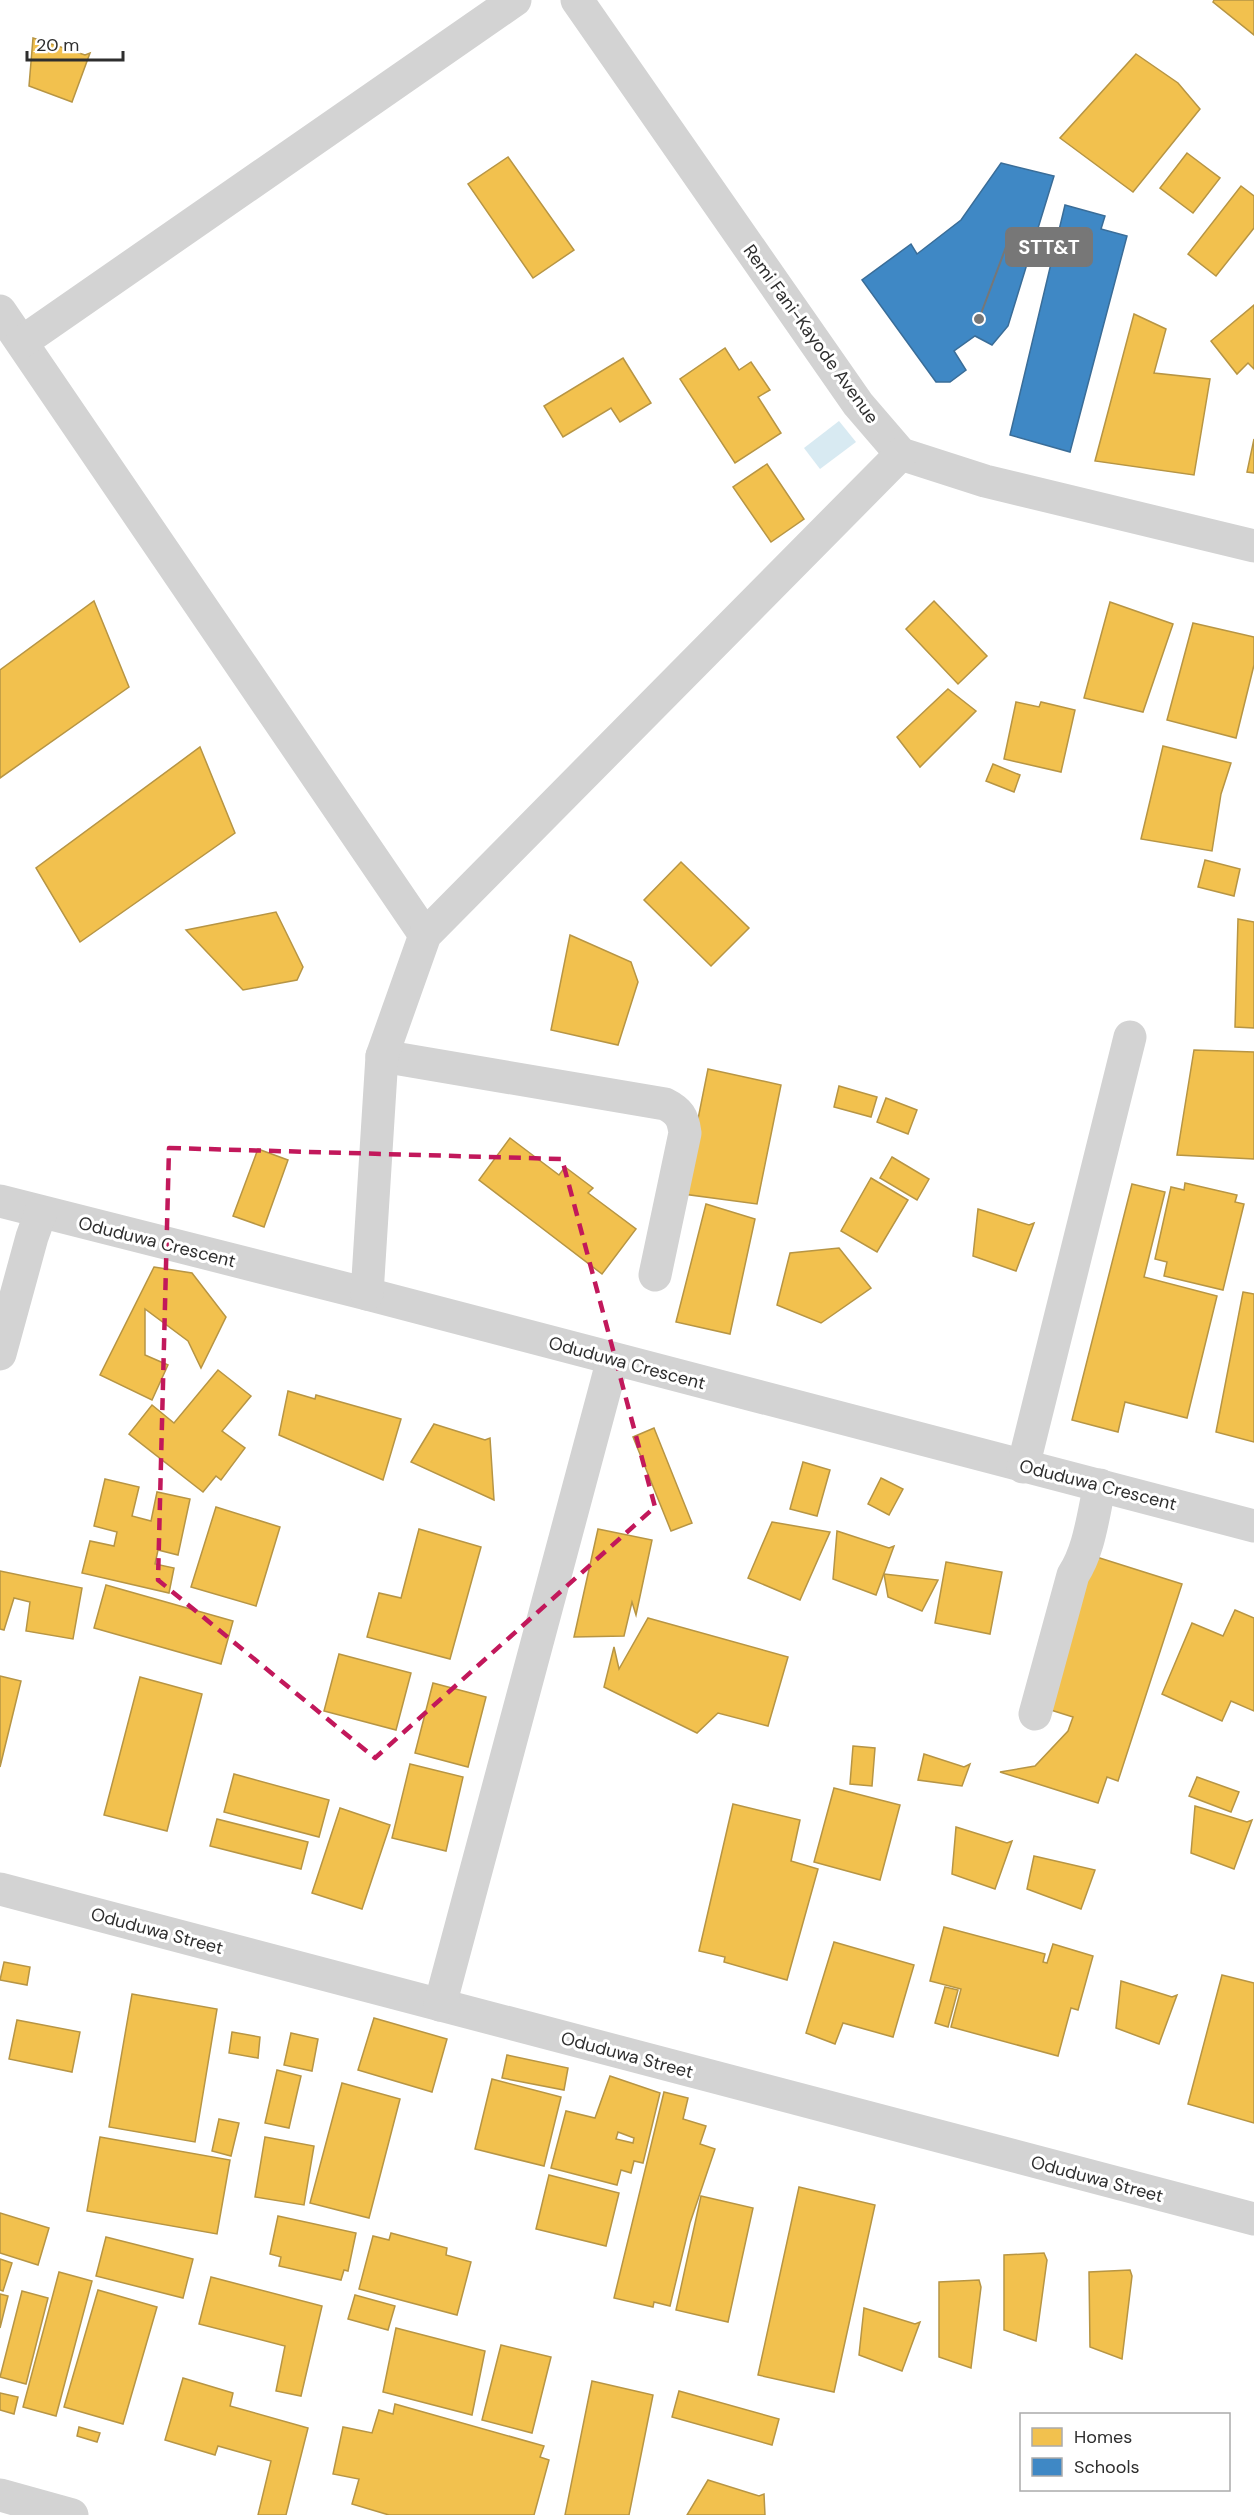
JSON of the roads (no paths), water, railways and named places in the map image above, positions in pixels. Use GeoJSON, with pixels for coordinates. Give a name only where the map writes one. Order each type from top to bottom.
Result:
{"type":"FeatureCollection","features":[{"type":"Feature","properties":{"kind":"street"},"geometry":{"type":"LineString","coordinates":[[22,342],[515,0]]}},
{"type":"Feature","properties":{"kind":"street","name":"Remi Fani-Kayode Avenue"},"geometry":{"type":"LineString","coordinates":[[577,0],[858,404],[901,454]]}},
{"type":"Feature","properties":{"kind":"street"},"geometry":{"type":"LineString","coordinates":[[0,311],[425,935]]}},
{"type":"Feature","properties":{"kind":"street"},"geometry":{"type":"LineString","coordinates":[[367,1294],[382,1056],[425,935],[901,454],[985,481],[1254,546]]}},
{"type":"Feature","properties":{"kind":"street"},"geometry":{"type":"LineString","coordinates":[[1023,1467],[1130,1037]]}},
{"type":"Feature","properties":{"kind":"street"},"geometry":{"type":"LineString","coordinates":[[382,1056],[665,1104],[675,1109],[683,1119],[684,1133],[655,1275]]}},
{"type":"Feature","properties":{"kind":"street","name":"Oduduwa Crescent"},"geometry":{"type":"LineString","coordinates":[[0,1202],[367,1294],[1254,1526]]}},
{"type":"Feature","properties":{"kind":"street"},"geometry":{"type":"LineString","coordinates":[[0,1354],[41,1212]]}},
{"type":"Feature","properties":{"kind":"street"},"geometry":{"type":"LineString","coordinates":[[440,2005],[613,1359]]}},
{"type":"Feature","properties":{"kind":"street"},"geometry":{"type":"LineString","coordinates":[[1035,1714],[1073,1575],[1080,1564],[1086,1545],[1100,1485]]}},
{"type":"Feature","properties":{"kind":"street","name":"Oduduwa Street"},"geometry":{"type":"LineString","coordinates":[[0,1889],[1254,2219]]}},
{"type":"Feature","properties":{"kind":"street"},"geometry":{"type":"LineString","coordinates":[[0,2495],[72,2515]]}},
{"type":"Feature","properties":{"kind":"place","name":"STT&T"},"geometry":{"type":"Point","coordinates":[979,319]}}]}
